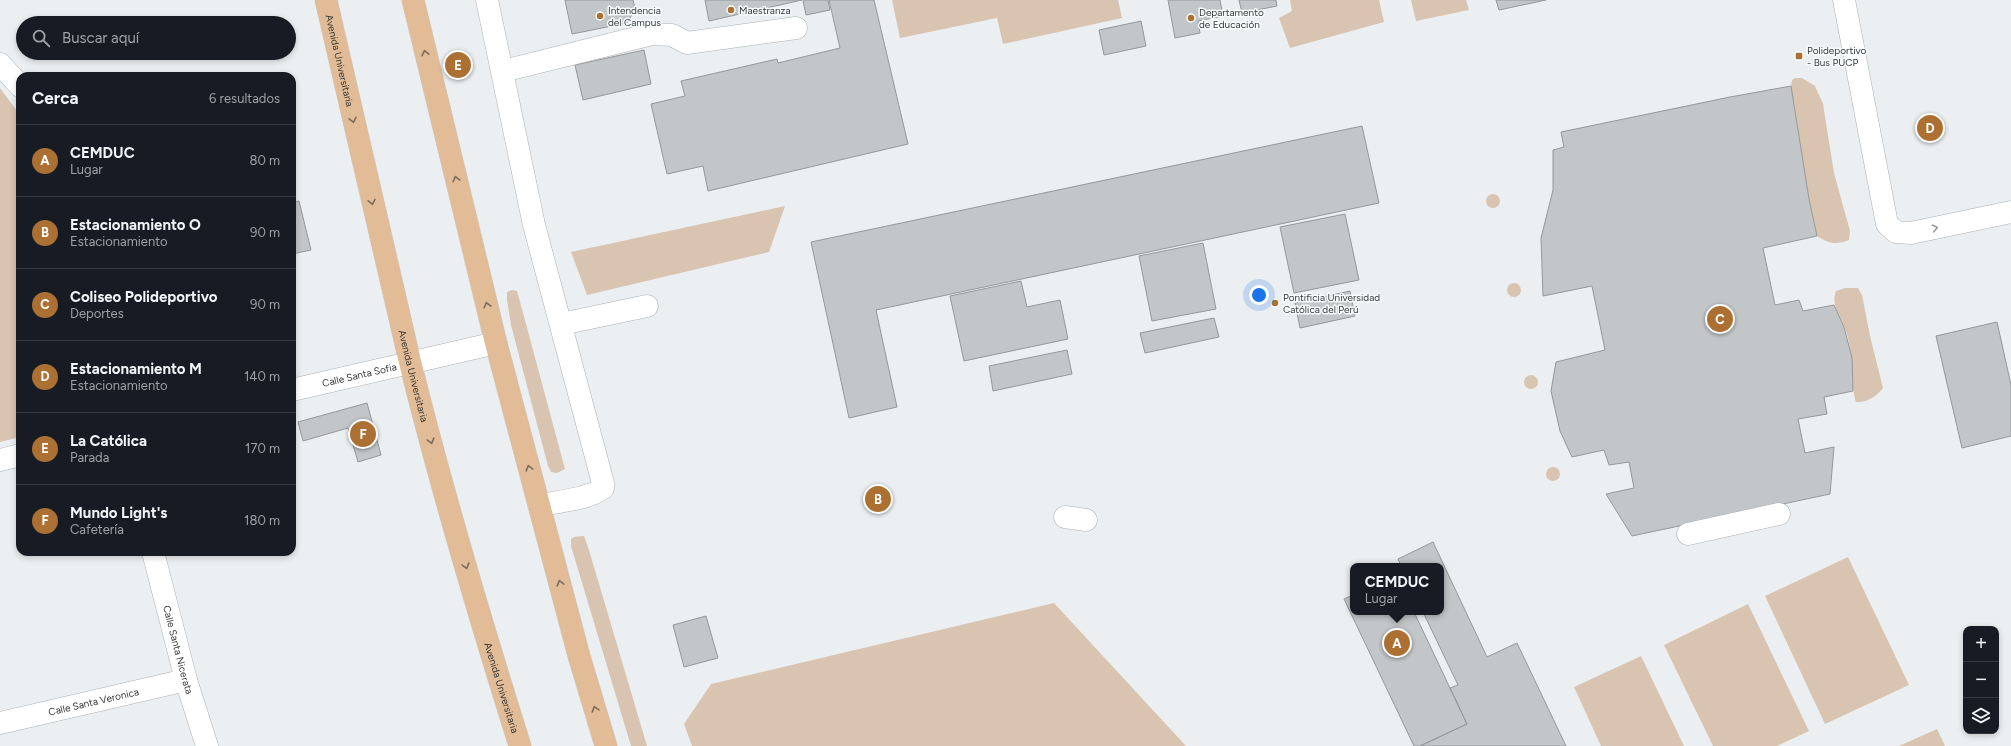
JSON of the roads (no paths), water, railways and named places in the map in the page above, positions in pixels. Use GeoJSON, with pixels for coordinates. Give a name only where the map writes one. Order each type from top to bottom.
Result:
{"type":"FeatureCollection","features":[{"type":"Feature","properties":{"kind":"main road","name":"Avenida Universitaria"},"geometry":{"type":"LineString","coordinates":[[326,0],[410,363],[441,478],[499,680],[520,746]]}},
{"type":"Feature","properties":{"kind":"main road"},"geometry":{"type":"LineString","coordinates":[[413,0],[496,343],[579,656],[606,746]]}},
{"type":"Feature","properties":{"kind":"street"},"geometry":{"type":"LineString","coordinates":[[488,0],[534,225],[602,479],[603,488],[588,495],[539,506]]}},
{"type":"Feature","properties":{"kind":"street"},"geometry":{"type":"LineString","coordinates":[[1844,0],[1886,224],[1896,232],[1911,233],[2011,212]]}},
{"type":"Feature","properties":{"kind":"street"},"geometry":{"type":"LineString","coordinates":[[503,71],[652,34],[672,35],[687,43],[796,28]]}},
{"type":"Feature","properties":{"kind":"street"},"geometry":{"type":"LineString","coordinates":[[0,64],[16,82]]}},
{"type":"Feature","properties":{"kind":"street"},"geometry":{"type":"LineString","coordinates":[[561,324],[647,306]]}},
{"type":"Feature","properties":{"kind":"street","name":"Calle Santa Sofia"},"geometry":{"type":"LineString","coordinates":[[296,389],[496,343]]}},
{"type":"Feature","properties":{"kind":"street"},"geometry":{"type":"LineString","coordinates":[[0,460],[16,456]]}},
{"type":"Feature","properties":{"kind":"street"},"geometry":{"type":"LineString","coordinates":[[1688,534],[1779,514]]}},
{"type":"Feature","properties":{"kind":"street","name":"Calle Santa Nicerata"},"geometry":{"type":"LineString","coordinates":[[154,556],[186,680],[206,746]]}},
{"type":"Feature","properties":{"kind":"street","name":"Calle Santa Veronica"},"geometry":{"type":"LineString","coordinates":[[0,723],[186,680]]}},
{"type":"Feature","properties":{"kind":"place","name":"Maestranza"},"geometry":{"type":"Point","coordinates":[731,10]}},
{"type":"Feature","properties":{"kind":"place","name":"Intendencia del Campus"},"geometry":{"type":"Point","coordinates":[600,16]}},
{"type":"Feature","properties":{"kind":"place","name":"Departamento de Educación"},"geometry":{"type":"Point","coordinates":[1191,18]}},
{"type":"Feature","properties":{"kind":"place","name":"Polideportivo - Bus PUCP"},"geometry":{"type":"Point","coordinates":[1799,56]}},
{"type":"Feature","properties":{"kind":"place","name":"La Católica"},"geometry":{"type":"Point","coordinates":[458,65]}},
{"type":"Feature","properties":{"kind":"place","name":"Estacionamiento M"},"geometry":{"type":"Point","coordinates":[1930,128]}},
{"type":"Feature","properties":{"kind":"place","name":"Pontificia Universidad Católica del Perú"},"geometry":{"type":"Point","coordinates":[1275,303]}},
{"type":"Feature","properties":{"kind":"place","name":"Coliseo Polideportivo"},"geometry":{"type":"Point","coordinates":[1720,319]}},
{"type":"Feature","properties":{"kind":"place","name":"Mundo Light's"},"geometry":{"type":"Point","coordinates":[363,434]}},
{"type":"Feature","properties":{"kind":"place","name":"Estacionamiento O"},"geometry":{"type":"Point","coordinates":[878,499]}},
{"type":"Feature","properties":{"kind":"place","name":"CEMDUC"},"geometry":{"type":"Point","coordinates":[1397,643]}}]}
